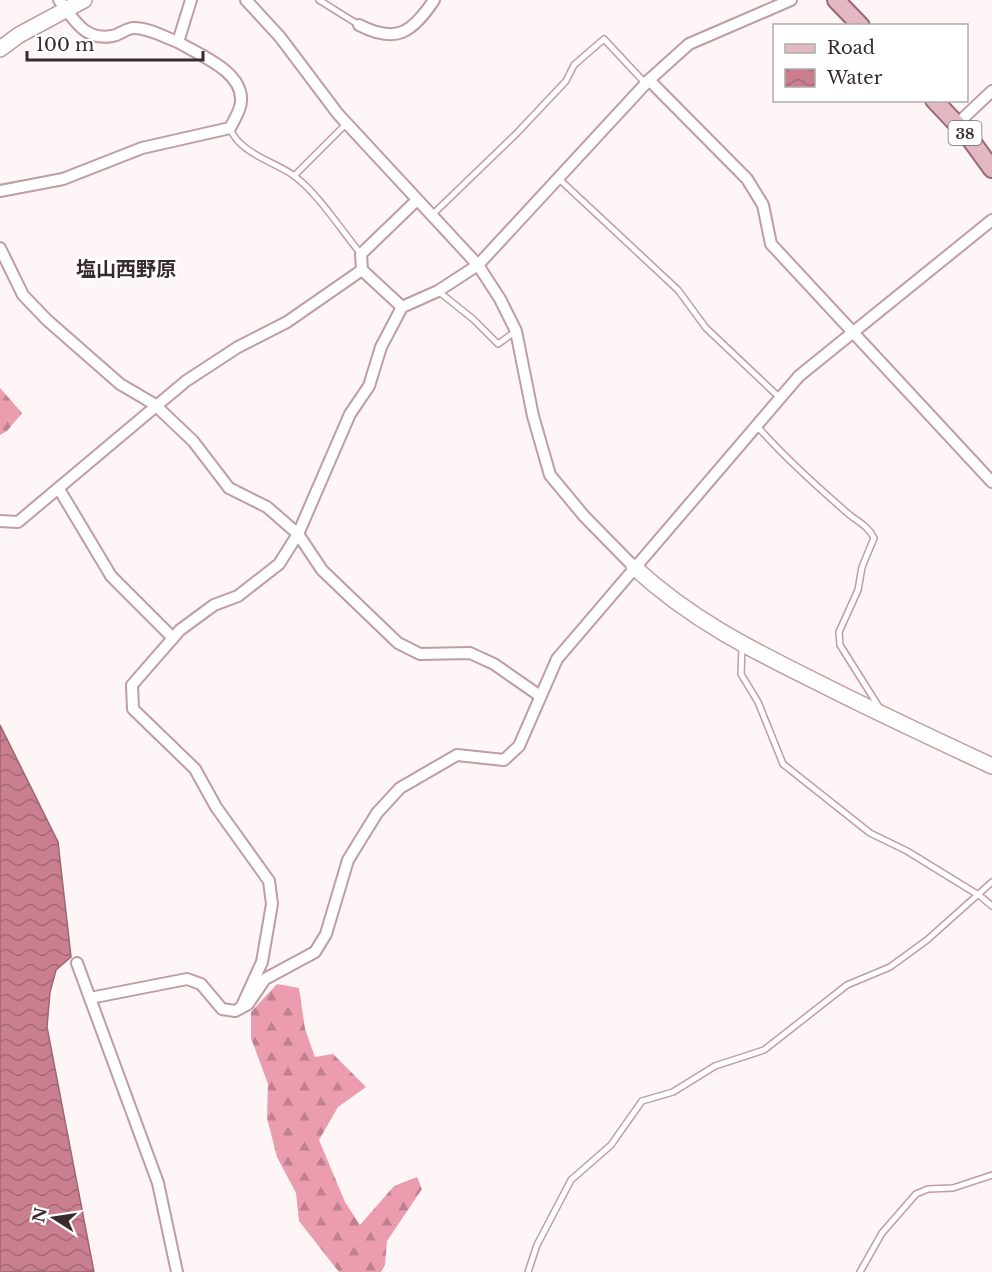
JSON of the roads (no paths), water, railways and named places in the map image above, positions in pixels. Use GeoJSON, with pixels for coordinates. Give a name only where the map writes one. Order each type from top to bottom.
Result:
{"type":"FeatureCollection","features":[{"type":"Feature","properties":{"kind":"main road"},"geometry":{"type":"LineString","coordinates":[[836,0],[859,24]]}},
{"type":"Feature","properties":{"kind":"main road","name":"38"},"geometry":{"type":"LineString","coordinates":[[936,102],[957,124],[992,169]]}},
{"type":"Feature","properties":{"kind":"street"},"geometry":{"type":"LineString","coordinates":[[0,49],[63,4],[84,0]]}},
{"type":"Feature","properties":{"kind":"street"},"geometry":{"type":"LineString","coordinates":[[178,42],[191,0]]}},
{"type":"Feature","properties":{"kind":"street"},"geometry":{"type":"LineString","coordinates":[[246,0],[280,37],[347,123],[478,265],[500,299],[516,331],[533,416],[550,474],[584,516],[663,594],[694,616],[742,645],[992,766]]}},
{"type":"Feature","properties":{"kind":"street"},"geometry":{"type":"LineString","coordinates":[[359,25],[377,34],[393,36],[420,21],[434,0]]}},
{"type":"Feature","properties":{"kind":"street"},"geometry":{"type":"LineString","coordinates":[[241,1008],[262,962],[272,904],[269,881],[216,807],[195,769],[133,709],[132,686],[173,638],[214,605],[238,596],[279,564],[297,534],[350,414],[369,386],[381,347],[402,307],[438,291],[478,265],[648,82],[689,44],[791,0]]}},
{"type":"Feature","properties":{"kind":"street"},"geometry":{"type":"LineString","coordinates":[[0,191],[63,179],[142,148],[230,128],[241,104],[240,87],[219,66],[178,42],[144,29],[130,28],[114,36],[95,37],[79,28],[63,4]]}},
{"type":"Feature","properties":{"kind":"street"},"geometry":{"type":"LineString","coordinates":[[648,82],[747,179],[763,205],[771,244],[992,482]]}},
{"type":"Feature","properties":{"kind":"street"},"geometry":{"type":"LineString","coordinates":[[957,124],[992,91]]}},
{"type":"Feature","properties":{"kind":"street"},"geometry":{"type":"LineString","coordinates":[[402,307],[362,270],[361,254],[417,200]]}},
{"type":"Feature","properties":{"kind":"street"},"geometry":{"type":"LineString","coordinates":[[90,998],[187,979],[201,984],[222,1008],[235,1011],[248,1004],[265,979],[315,952],[326,934],[348,860],[377,813],[400,788],[457,755],[504,760],[519,746],[557,659],[799,376],[992,220]]}},
{"type":"Feature","properties":{"kind":"street"},"geometry":{"type":"LineString","coordinates":[[0,248],[23,295],[39,311],[120,384],[154,404],[193,441],[229,488],[267,507],[297,534],[322,570],[399,643],[420,654],[470,653],[494,664],[540,696]]}},
{"type":"Feature","properties":{"kind":"street"},"geometry":{"type":"LineString","coordinates":[[0,521],[18,522],[59,489],[154,404],[238,347],[287,322],[362,270]]}},
{"type":"Feature","properties":{"kind":"street"},"geometry":{"type":"LineString","coordinates":[[59,489],[111,576],[173,638]]}},
{"type":"Feature","properties":{"kind":"street"},"geometry":{"type":"LineString","coordinates":[[77,963],[158,1183],[177,1272]]}},
{"type":"Feature","properties":{"kind":"lane"},"geometry":{"type":"LineString","coordinates":[[319,0],[359,25]]}},
{"type":"Feature","properties":{"kind":"lane"},"geometry":{"type":"LineString","coordinates":[[431,216],[516,134],[566,81],[574,65],[604,39],[648,82]]}},
{"type":"Feature","properties":{"kind":"lane"},"geometry":{"type":"LineString","coordinates":[[294,176],[347,123]]}},
{"type":"Feature","properties":{"kind":"lane"},"geometry":{"type":"LineString","coordinates":[[230,128],[233,137],[253,152],[294,176],[361,254]]}},
{"type":"Feature","properties":{"kind":"lane"},"geometry":{"type":"LineString","coordinates":[[558,178],[678,290],[706,328],[780,398]]}},
{"type":"Feature","properties":{"kind":"lane"},"geometry":{"type":"LineString","coordinates":[[438,291],[473,319],[498,344],[516,331]]}},
{"type":"Feature","properties":{"kind":"lane"},"geometry":{"type":"LineString","coordinates":[[757,425],[781,454],[848,514],[870,530],[874,538],[862,567],[858,590],[839,632],[840,645],[885,716]]}},
{"type":"Feature","properties":{"kind":"lane"},"geometry":{"type":"LineString","coordinates":[[742,645],[741,674],[758,702],[783,764],[870,833],[907,852],[980,896],[992,906]]}},
{"type":"Feature","properties":{"kind":"lane"},"geometry":{"type":"LineString","coordinates":[[528,1272],[537,1245],[571,1180],[611,1145],[642,1101],[673,1092],[715,1066],[764,1050],[847,985],[890,967],[918,947],[980,896],[992,882]]}},
{"type":"Feature","properties":{"kind":"lane"},"geometry":{"type":"LineString","coordinates":[[860,1272],[882,1233],[916,1194],[928,1189],[953,1188],[992,1175]]}},
{"type":"Feature","properties":{"kind":"water"},"geometry":{"type":"Polygon","coordinates":[[[0,725],[58,842],[71,957],[56,970],[50,992],[47,1027],[94,1272],[0,1272],[0,725]]]}},
{"type":"Feature","properties":{"kind":"district","name":"塩山西野原"},"geometry":{"type":"Point","coordinates":[126,269]}}]}
